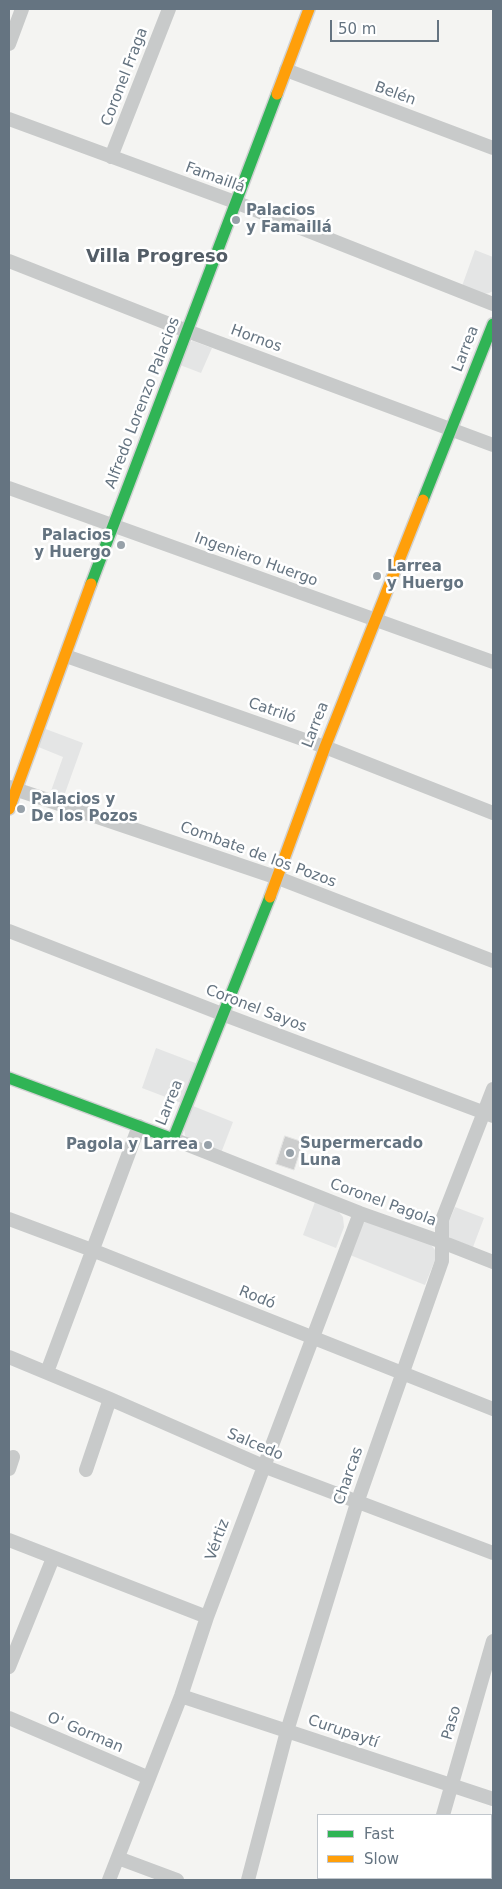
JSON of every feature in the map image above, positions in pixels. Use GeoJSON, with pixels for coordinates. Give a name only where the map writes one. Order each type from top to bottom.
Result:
{"type":"FeatureCollection","features":[{"type":"Feature","properties":{"kind":"street"},"geometry":{"type":"LineString","coordinates":[[9,44],[22,9]]}},
{"type":"Feature","properties":{"kind":"street","name":"Coronel Fraga"},"geometry":{"type":"LineString","coordinates":[[111,157],[169,9]]}},
{"type":"Feature","properties":{"kind":"street","name":"Alfredo Lorenzo Palacios"},"geometry":{"type":"LineString","coordinates":[[9,810],[12,788],[66,656],[112,526],[309,9]]}},
{"type":"Feature","properties":{"kind":"street","name":"Belén"},"geometry":{"type":"LineString","coordinates":[[286,70],[493,148]]}},
{"type":"Feature","properties":{"kind":"street","name":"Famaillá"},"geometry":{"type":"LineString","coordinates":[[9,119],[235,202],[493,304]]}},
{"type":"Feature","properties":{"kind":"street","name":"Hornos"},"geometry":{"type":"LineString","coordinates":[[9,261],[187,331],[493,445]]}},
{"type":"Feature","properties":{"kind":"street","name":"Larrea"},"geometry":{"type":"LineString","coordinates":[[173,1139],[278,878],[325,747],[493,324]]}},
{"type":"Feature","properties":{"kind":"street","name":"Ingeniero Huergo"},"geometry":{"type":"LineString","coordinates":[[9,488],[493,662]]}},
{"type":"Feature","properties":{"kind":"street","name":"Catriló"},"geometry":{"type":"LineString","coordinates":[[66,656],[325,747],[493,813]]}},
{"type":"Feature","properties":{"kind":"street","name":"Combate de los Pozos"},"geometry":{"type":"LineString","coordinates":[[12,788],[278,878],[493,962]]}},
{"type":"Feature","properties":{"kind":"street","name":"Coronel Sayos"},"geometry":{"type":"LineString","coordinates":[[9,931],[222,1014],[489,1114]]}},
{"type":"Feature","properties":{"kind":"street","name":"Coronel Pagola"},"geometry":{"type":"LineString","coordinates":[[9,1078],[493,1262]]}},
{"type":"Feature","properties":{"kind":"street","name":"Charcas"},"geometry":{"type":"LineString","coordinates":[[248,1880],[288,1730],[357,1503],[442,1261],[442,1220],[489,1114],[493,1089]]}},
{"type":"Feature","properties":{"kind":"street","name":"Larrea"},"geometry":{"type":"LineString","coordinates":[[47,1372],[139,1126]]}},
{"type":"Feature","properties":{"kind":"street","name":"Vértiz"},"geometry":{"type":"LineString","coordinates":[[109,1880],[181,1696],[207,1617],[360,1213]]}},
{"type":"Feature","properties":{"kind":"street","name":"Rodó"},"geometry":{"type":"LineString","coordinates":[[9,1219],[314,1337],[493,1409]]}},
{"type":"Feature","properties":{"kind":"street","name":"Salcedo"},"geometry":{"type":"LineString","coordinates":[[9,1357],[263,1466],[493,1553]]}},
{"type":"Feature","properties":{"kind":"street"},"geometry":{"type":"LineString","coordinates":[[86,1470],[110,1399]]}},
{"type":"Feature","properties":{"kind":"street"},"geometry":{"type":"LineString","coordinates":[[9,1540],[207,1617]]}},
{"type":"Feature","properties":{"kind":"street"},"geometry":{"type":"LineString","coordinates":[[9,1667],[53,1558]]}},
{"type":"Feature","properties":{"kind":"street","name":"Paso"},"geometry":{"type":"LineString","coordinates":[[443,1814],[493,1641]]}},
{"type":"Feature","properties":{"kind":"street","name":"Curupaytí"},"geometry":{"type":"LineString","coordinates":[[181,1696],[493,1799]]}},
{"type":"Feature","properties":{"kind":"street","name":"O' Gorman"},"geometry":{"type":"LineString","coordinates":[[9,1718],[149,1778]]}},
{"type":"Feature","properties":{"kind":"street"},"geometry":{"type":"LineString","coordinates":[[118,1858],[177,1880]]}},
{"type":"Feature","properties":{"kind":"shaded area"},"geometry":{"type":"Polygon","coordinates":[[[475,250],[493,257],[493,291],[489,293],[484,294],[462,286],[475,250]]]}},
{"type":"Feature","properties":{"kind":"shaded area"},"geometry":{"type":"Polygon","coordinates":[[[193,341],[212,348],[201,373],[180,365],[190,342],[193,341]]]}},
{"type":"Feature","properties":{"kind":"shaded area"},"geometry":{"type":"Polygon","coordinates":[[[43,728],[83,743],[64,796],[51,791],[63,757],[36,746],[43,728]]]}},
{"type":"Feature","properties":{"kind":"shaded area"},"geometry":{"type":"Polygon","coordinates":[[[156,1048],[198,1064],[184,1104],[142,1088],[156,1048]]]}},
{"type":"Feature","properties":{"kind":"shaded area"},"geometry":{"type":"Polygon","coordinates":[[[193,1106],[233,1122],[221,1153],[188,1140],[185,1135],[184,1129],[193,1106]]]}},
{"type":"Feature","properties":{"kind":"shaded area"},"geometry":{"type":"Polygon","coordinates":[[[315,1202],[338,1211],[343,1217],[344,1227],[336,1248],[303,1235],[315,1202]]]}},
{"type":"Feature","properties":{"kind":"shaded area"},"geometry":{"type":"Polygon","coordinates":[[[455,1207],[484,1218],[473,1247],[451,1239],[448,1235],[447,1226],[455,1207]]]}},
{"type":"Feature","properties":{"kind":"shaded area"},"geometry":{"type":"Polygon","coordinates":[[[366,1221],[432,1246],[435,1250],[435,1260],[425,1285],[350,1255],[363,1223],[366,1221]]]}},
{"type":"Feature","properties":{"kind":"building","name":"Supermercado Luna"},"geometry":{"type":"Polygon","coordinates":[[[285,1136],[303,1142],[294,1170],[276,1164],[285,1136]]]}},
{"type":"Feature","properties":{"kind":"traffic: fast"},"geometry":{"type":"LineString","coordinates":[[91,584],[277,94]]}},
{"type":"Feature","properties":{"kind":"traffic: fast"},"geometry":{"type":"LineString","coordinates":[[423,500],[493,324]]}},
{"type":"Feature","properties":{"kind":"traffic: fast"},"geometry":{"type":"LineString","coordinates":[[9,1078],[173,1139],[270,897]]}},
{"type":"Feature","properties":{"kind":"traffic: slow"},"geometry":{"type":"LineString","coordinates":[[277,94],[309,9]]}},
{"type":"Feature","properties":{"kind":"traffic: slow"},"geometry":{"type":"LineString","coordinates":[[270,897],[325,747],[423,500]]}},
{"type":"Feature","properties":{"kind":"traffic: slow"},"geometry":{"type":"LineString","coordinates":[[9,809],[91,584]]}},
{"type":"Feature","properties":{"kind":"place","name":"Palacios y Famaillá"},"geometry":{"type":"Point","coordinates":[236,220]}},
{"type":"Feature","properties":{"kind":"place","name":"Palacios y Huergo"},"geometry":{"type":"Point","coordinates":[121,545]}},
{"type":"Feature","properties":{"kind":"place","name":"Larrea y Huergo"},"geometry":{"type":"Point","coordinates":[377,576]}},
{"type":"Feature","properties":{"kind":"place","name":"Palacios y De los Pozos"},"geometry":{"type":"Point","coordinates":[21,809]}},
{"type":"Feature","properties":{"kind":"place","name":"Pagola y Larrea"},"geometry":{"type":"Point","coordinates":[208,1145]}},
{"type":"Feature","properties":{"kind":"place","name":"Supermercado Luna"},"geometry":{"type":"Point","coordinates":[290,1153]}},
{"type":"Feature","properties":{"kind":"district","name":"Villa Progreso"},"geometry":{"type":"Point","coordinates":[157,257]}}]}
